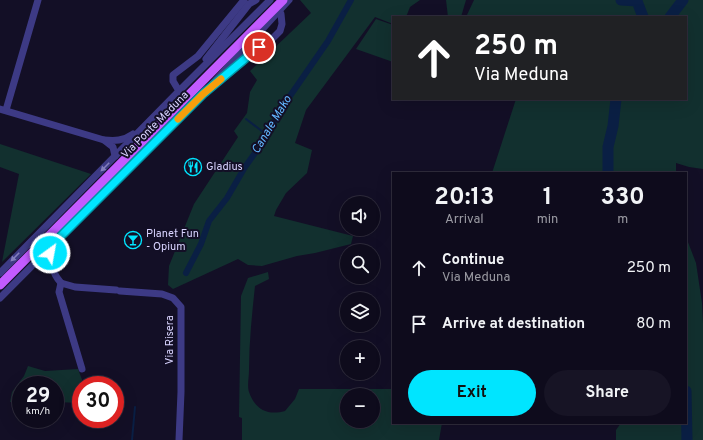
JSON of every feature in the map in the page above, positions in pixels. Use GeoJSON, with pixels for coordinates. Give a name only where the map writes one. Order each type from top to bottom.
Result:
{"type":"FeatureCollection","features":[{"type":"Feature","properties":{"kind":"main road","name":"Via Ponte Meduna"},"geometry":{"type":"LineString","coordinates":[[47,244],[283,0]]}},
{"type":"Feature","properties":{"kind":"main road"},"geometry":{"type":"LineString","coordinates":[[0,285],[47,244]]}},
{"type":"Feature","properties":{"kind":"street"},"geometry":{"type":"LineString","coordinates":[[3,109],[38,0]]}},
{"type":"Feature","properties":{"kind":"street","name":"Via Ponte Meduna"},"geometry":{"type":"LineString","coordinates":[[179,91],[173,80],[173,75],[198,56],[244,0]]}},
{"type":"Feature","properties":{"kind":"street","name":"Via Ponte Meduna"},"geometry":{"type":"LineString","coordinates":[[188,81],[249,4],[256,0]]}},
{"type":"Feature","properties":{"kind":"street","name":"Via Ponte Meduna"},"geometry":{"type":"LineString","coordinates":[[0,273],[188,81],[270,0]]}},
{"type":"Feature","properties":{"kind":"street","name":"Via Ponte Meduna"},"geometry":{"type":"LineString","coordinates":[[0,298],[34,263],[47,244],[203,94],[289,0]]}},
{"type":"Feature","properties":{"kind":"street"},"geometry":{"type":"LineString","coordinates":[[203,94],[259,47],[271,40],[280,31],[282,24],[281,14]]}},
{"type":"Feature","properties":{"kind":"street","name":"Via Ponte Meduna"},"geometry":{"type":"LineString","coordinates":[[3,109],[104,140],[124,140],[145,126]]}},
{"type":"Feature","properties":{"kind":"street","name":"Via Ponte Meduna"},"geometry":{"type":"LineString","coordinates":[[104,140],[113,147],[115,156]]}},
{"type":"Feature","properties":{"kind":"street"},"geometry":{"type":"LineString","coordinates":[[47,244],[53,270]]}},
{"type":"Feature","properties":{"kind":"street"},"geometry":{"type":"LineString","coordinates":[[34,263],[45,262],[53,270],[61,283],[59,292],[82,369]]}},
{"type":"Feature","properties":{"kind":"street","name":"Via Risera"},"geometry":{"type":"LineString","coordinates":[[61,283],[75,287],[162,294],[173,298],[181,307],[181,392],[179,440]]}},
{"type":"Feature","properties":{"kind":"green space"},"geometry":{"type":"Polygon","coordinates":[[[300,0],[420,0],[410,7],[406,16],[392,16],[392,24],[375,17],[306,110],[295,143],[312,150],[307,173],[286,193],[274,216],[340,233],[340,236],[353,236],[351,244],[340,244],[340,247],[297,256],[262,266],[248,265],[238,259],[173,289],[168,285],[169,266],[194,204],[238,137],[234,131],[247,113],[250,92],[257,80],[250,71],[311,13],[300,0]]]}},
{"type":"Feature","properties":{"kind":"green space"},"geometry":{"type":"Polygon","coordinates":[[[446,0],[466,0],[461,16],[448,16],[446,0]]]}},
{"type":"Feature","properties":{"kind":"green space"},"geometry":{"type":"Polygon","coordinates":[[[474,0],[703,0],[703,169],[676,163],[676,172],[492,172],[516,100],[687,100],[687,16],[466,16],[474,0]]]}},
{"type":"Feature","properties":{"kind":"green space"},"geometry":{"type":"Polygon","coordinates":[[[376,19],[392,25],[392,62],[356,49],[376,19]]]}},
{"type":"Feature","properties":{"kind":"green space"},"geometry":{"type":"Polygon","coordinates":[[[0,144],[91,174],[2,262],[19,174],[0,167],[0,144]]]}},
{"type":"Feature","properties":{"kind":"green space"},"geometry":{"type":"Polygon","coordinates":[[[687,240],[696,263],[702,303],[703,440],[616,440],[616,430],[620,424],[687,424],[687,240]]]}},
{"type":"Feature","properties":{"kind":"green space"},"geometry":{"type":"Polygon","coordinates":[[[268,272],[269,279],[255,286],[250,338],[248,390],[258,407],[267,412],[273,413],[285,411],[295,399],[299,389],[340,389],[340,428],[380,428],[380,389],[392,389],[392,424],[442,424],[439,440],[242,440],[242,418],[239,417],[241,296],[248,278],[268,272]]]}},
{"type":"Feature","properties":{"kind":"green space"},"geometry":{"type":"Polygon","coordinates":[[[28,366],[45,371],[78,369],[81,376],[72,376],[72,403],[64,402],[64,376],[24,376],[28,366]]]}},
{"type":"Feature","properties":{"kind":"waterway","name":"Canale Mako"},"geometry":{"type":"LineString","coordinates":[[186,273],[201,244],[209,221],[227,198],[245,167],[265,139],[281,109],[328,41],[351,0]]}},
{"type":"Feature","properties":{"kind":"waterway"},"geometry":{"type":"LineString","coordinates":[[621,0],[637,1],[643,16]]}},
{"type":"Feature","properties":{"kind":"waterway"},"geometry":{"type":"LineString","coordinates":[[671,16],[683,0]]}},
{"type":"Feature","properties":{"kind":"waterway"},"geometry":{"type":"LineString","coordinates":[[608,172],[608,147],[613,126],[616,100]]}},
{"type":"Feature","properties":{"kind":"waterway"},"geometry":{"type":"LineString","coordinates":[[246,119],[267,135]]}},
{"type":"Feature","properties":{"kind":"waterway","name":"Canale Mako"},"geometry":{"type":"LineString","coordinates":[[132,440],[135,407]]}},
{"type":"Feature","properties":{"kind":"waterway"},"geometry":{"type":"LineString","coordinates":[[687,424],[687,440]]}},
{"type":"Feature","properties":{"kind":"slow traffic"},"geometry":{"type":"LineString","coordinates":[[178,119],[203,94],[221,79]]}},
{"type":"Feature","properties":{"kind":"place","name":"Gladius"},"geometry":{"type":"Point","coordinates":[193,167]}},
{"type":"Feature","properties":{"kind":"place","name":"Planet Fun - Opium"},"geometry":{"type":"Point","coordinates":[133,240]}},
{"type":"Feature","properties":{"kind":"route"},"geometry":{"type":"LineString","coordinates":[[50,253],[51,246],[203,94],[259,47]]}}]}
